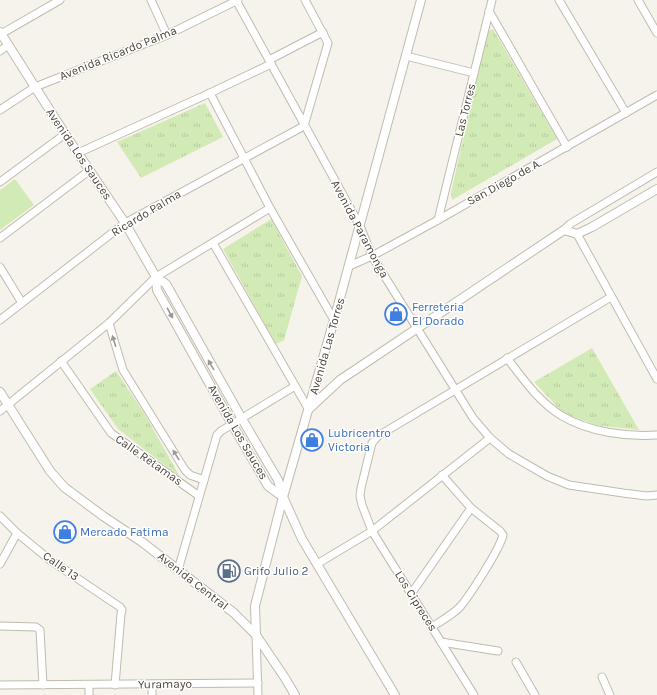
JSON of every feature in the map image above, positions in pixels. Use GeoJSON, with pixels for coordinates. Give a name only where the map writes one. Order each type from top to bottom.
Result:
{"type":"FeatureCollection","features":[{"type":"Feature","properties":{"kind":"street"},"geometry":{"type":"LineString","coordinates":[[0,33],[60,0]]}},
{"type":"Feature","properties":{"kind":"street"},"geometry":{"type":"LineString","coordinates":[[151,0],[167,35]]}},
{"type":"Feature","properties":{"kind":"street","name":"Avenida Ricardo Palma"},"geometry":{"type":"LineString","coordinates":[[0,110],[35,87],[167,35],[237,0]]}},
{"type":"Feature","properties":{"kind":"street","name":"Avenida Paramonga"},"geometry":{"type":"LineString","coordinates":[[237,0],[304,126],[360,226],[372,256],[454,390],[473,418],[490,438],[509,454],[528,466],[570,485],[629,494],[647,496],[657,495]]}},
{"type":"Feature","properties":{"kind":"street"},"geometry":{"type":"LineString","coordinates":[[304,126],[328,43],[305,0]]}},
{"type":"Feature","properties":{"kind":"street","name":"Avenida Las Torres"},"geometry":{"type":"LineString","coordinates":[[258,695],[255,606],[283,497],[349,266],[421,0]]}},
{"type":"Feature","properties":{"kind":"street","name":"Las Torres"},"geometry":{"type":"LineString","coordinates":[[438,220],[492,0]]}},
{"type":"Feature","properties":{"kind":"street"},"geometry":{"type":"LineString","coordinates":[[559,0],[626,113]]}},
{"type":"Feature","properties":{"kind":"street"},"geometry":{"type":"LineString","coordinates":[[638,0],[657,33]]}},
{"type":"Feature","properties":{"kind":"street"},"geometry":{"type":"LineString","coordinates":[[489,11],[567,147]]}},
{"type":"Feature","properties":{"kind":"street"},"geometry":{"type":"LineString","coordinates":[[78,153],[210,93],[270,62],[322,32]]}},
{"type":"Feature","properties":{"kind":"street","name":"Avenida Los Sauces"},"geometry":{"type":"LineString","coordinates":[[0,33],[65,134],[125,223],[156,278],[157,290],[232,424],[268,486],[283,497]]}},
{"type":"Feature","properties":{"kind":"street"},"geometry":{"type":"LineString","coordinates":[[0,51],[8,45]]}},
{"type":"Feature","properties":{"kind":"street"},"geometry":{"type":"LineString","coordinates":[[406,56],[474,73]]}},
{"type":"Feature","properties":{"kind":"street"},"geometry":{"type":"LineString","coordinates":[[210,93],[270,208],[334,320]]}},
{"type":"Feature","properties":{"kind":"street","name":"San Diego de A."},"geometry":{"type":"LineString","coordinates":[[349,266],[372,256],[438,220],[657,95]]}},
{"type":"Feature","properties":{"kind":"street","name":"Ricardo Palma"},"geometry":{"type":"LineString","coordinates":[[0,320],[125,223],[304,126]]}},
{"type":"Feature","properties":{"kind":"street"},"geometry":{"type":"LineString","coordinates":[[0,182],[65,134]]}},
{"type":"Feature","properties":{"kind":"street"},"geometry":{"type":"LineString","coordinates":[[0,238],[90,170]]}},
{"type":"Feature","properties":{"kind":"street"},"geometry":{"type":"LineString","coordinates":[[213,243],[309,410],[340,380],[564,230],[570,224],[657,172]]}},
{"type":"Feature","properties":{"kind":"street"},"geometry":{"type":"LineString","coordinates":[[564,230],[576,234],[592,227],[657,189]]}},
{"type":"Feature","properties":{"kind":"street"},"geometry":{"type":"LineString","coordinates":[[0,411],[109,323],[156,278],[270,208]]}},
{"type":"Feature","properties":{"kind":"street"},"geometry":{"type":"LineString","coordinates":[[576,234],[657,379]]}},
{"type":"Feature","properties":{"kind":"street"},"geometry":{"type":"LineString","coordinates":[[0,267],[22,303]]}},
{"type":"Feature","properties":{"kind":"street","name":"Avenida Los Sauces"},"geometry":{"type":"LineString","coordinates":[[156,278],[166,284],[278,480],[283,497],[302,539],[395,695]]}},
{"type":"Feature","properties":{"kind":"street","name":"Los Cipreces"},"geometry":{"type":"LineString","coordinates":[[474,695],[372,531],[360,496],[372,443],[378,436],[611,297]]}},
{"type":"Feature","properties":{"kind":"street"},"geometry":{"type":"LineString","coordinates":[[109,323],[123,370],[185,470],[190,474],[204,480]]}},
{"type":"Feature","properties":{"kind":"street"},"geometry":{"type":"LineString","coordinates":[[507,358],[528,386],[544,402],[562,416],[582,424],[612,432],[635,436],[657,435]]}},
{"type":"Feature","properties":{"kind":"street","name":"Calle Retamas"},"geometry":{"type":"LineString","coordinates":[[62,361],[111,433],[200,496]]}},
{"type":"Feature","properties":{"kind":"street"},"geometry":{"type":"LineString","coordinates":[[178,570],[217,435],[232,424],[295,386]]}},
{"type":"Feature","properties":{"kind":"street","name":"Avenida Central"},"geometry":{"type":"LineString","coordinates":[[0,392],[50,471],[64,487],[103,516],[142,542],[234,613],[256,635],[295,695]]}},
{"type":"Feature","properties":{"kind":"street"},"geometry":{"type":"LineString","coordinates":[[317,564],[372,531],[490,438]]}},
{"type":"Feature","properties":{"kind":"street"},"geometry":{"type":"LineString","coordinates":[[432,627],[459,608],[475,585],[502,540],[503,535],[471,508],[442,475]]}},
{"type":"Feature","properties":{"kind":"street"},"geometry":{"type":"LineString","coordinates":[[411,594],[471,508]]}},
{"type":"Feature","properties":{"kind":"street","name":"Calle 13"},"geometry":{"type":"LineString","coordinates":[[0,516],[17,533],[50,560],[117,604],[122,610],[115,685]]}},
{"type":"Feature","properties":{"kind":"street"},"geometry":{"type":"LineString","coordinates":[[0,564],[17,533]]}},
{"type":"Feature","properties":{"kind":"street"},"geometry":{"type":"LineString","coordinates":[[0,626],[36,627],[40,630],[43,685]]}},
{"type":"Feature","properties":{"kind":"street"},"geometry":{"type":"LineString","coordinates":[[441,642],[498,650]]}},
{"type":"Feature","properties":{"kind":"street"},"geometry":{"type":"LineString","coordinates":[[516,662],[535,695]]}},
{"type":"Feature","properties":{"kind":"street"},"geometry":{"type":"LineString","coordinates":[[602,677],[610,695]]}},
{"type":"Feature","properties":{"kind":"street","name":"Yuramayo"},"geometry":{"type":"LineString","coordinates":[[0,685],[258,683]]}},
{"type":"Feature","properties":{"kind":"street"},"geometry":{"type":"LineString","coordinates":[[152,684],[152,695]]}},
{"type":"Feature","properties":{"kind":"street"},"geometry":{"type":"LineString","coordinates":[[89,685],[89,695]]}},
{"type":"Feature","properties":{"kind":"green space"},"geometry":{"type":"Polygon","coordinates":[[[493,29],[557,139],[452,200],[451,192],[488,31],[493,29]]]}},
{"type":"Feature","properties":{"kind":"green space"},"geometry":{"type":"Polygon","coordinates":[[[205,103],[223,137],[141,178],[117,142],[205,103]]]}},
{"type":"Feature","properties":{"kind":"green space"},"geometry":{"type":"Polygon","coordinates":[[[15,179],[34,205],[0,230],[0,190],[15,179]]]}},
{"type":"Feature","properties":{"kind":"green space"},"geometry":{"type":"Polygon","coordinates":[[[271,219],[302,276],[284,340],[276,344],[223,249],[271,219]]]}},
{"type":"Feature","properties":{"kind":"green space"},"geometry":{"type":"Polygon","coordinates":[[[592,348],[639,430],[596,425],[563,413],[534,382],[592,348]]]}},
{"type":"Feature","properties":{"kind":"green space"},"geometry":{"type":"Polygon","coordinates":[[[116,371],[144,413],[180,477],[118,429],[90,389],[116,371]]]}},
{"type":"Feature","properties":{"kind":"place","name":"Ferreteria El Dorado"},"geometry":{"type":"Point","coordinates":[396,314]}},
{"type":"Feature","properties":{"kind":"place","name":"Lubricentro Victoria"},"geometry":{"type":"Point","coordinates":[312,440]}},
{"type":"Feature","properties":{"kind":"place","name":"Mercado Fatima"},"geometry":{"type":"Point","coordinates":[65,532]}},
{"type":"Feature","properties":{"kind":"place","name":"Grifo Julio 2"},"geometry":{"type":"Point","coordinates":[229,571]}}]}
